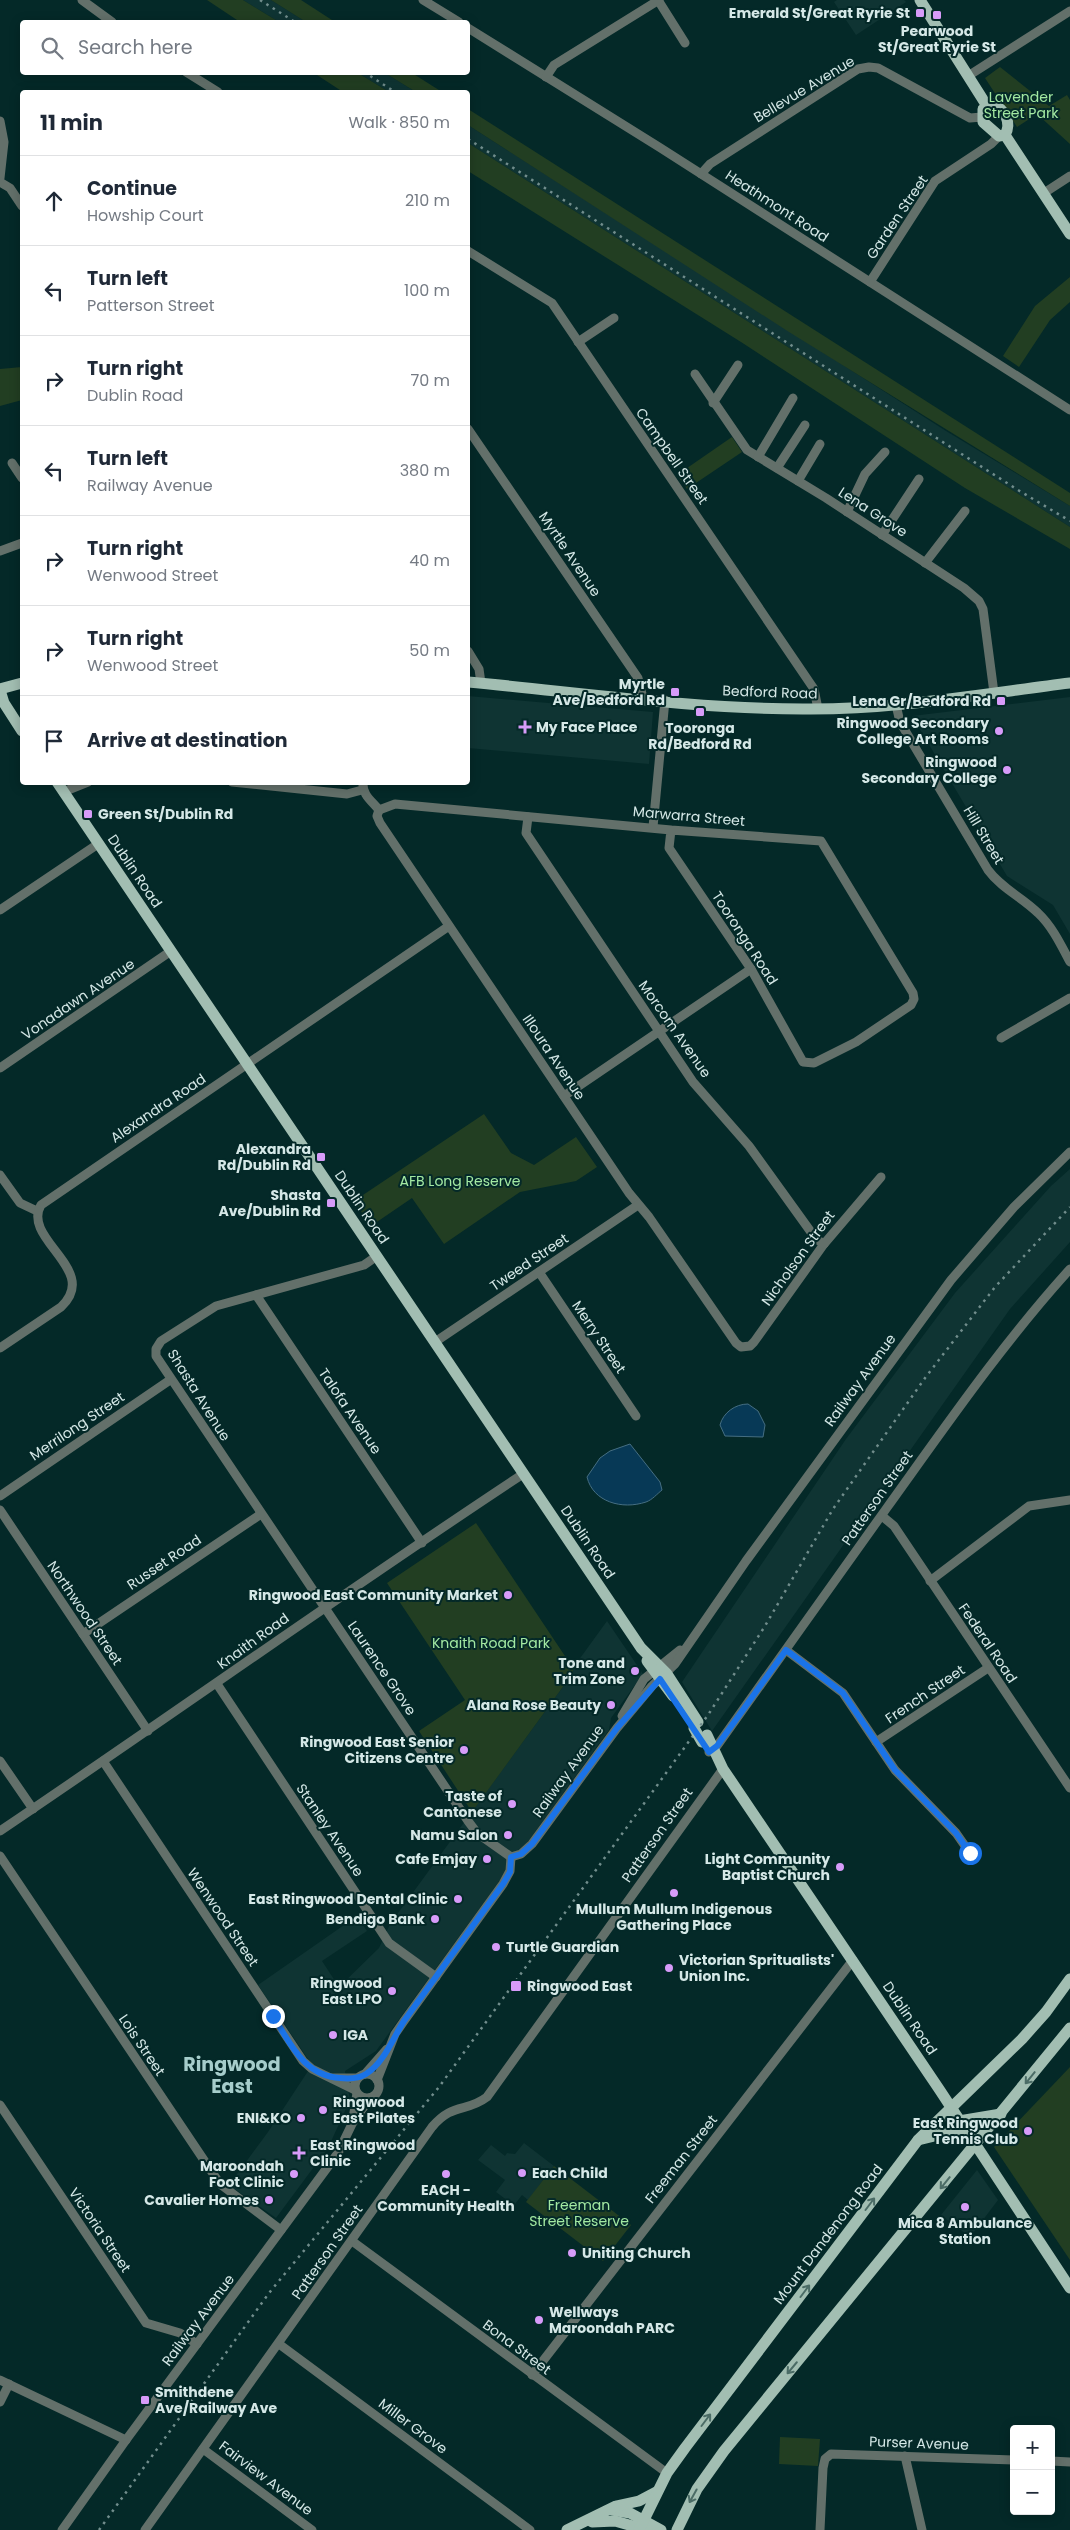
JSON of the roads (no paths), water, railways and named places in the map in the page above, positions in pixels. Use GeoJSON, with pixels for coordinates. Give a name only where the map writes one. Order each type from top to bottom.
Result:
{"type":"FeatureCollection","features":[{"type":"Feature","properties":{"kind":"main road"},"geometry":{"type":"LineString","coordinates":[[920,0],[968,76],[984,111],[988,128],[1002,135],[1044,193],[1070,234]]}},
{"type":"Feature","properties":{"kind":"main road"},"geometry":{"type":"LineString","coordinates":[[984,111],[996,106],[1005,115],[1008,126],[1002,135]]}},
{"type":"Feature","properties":{"kind":"main road","name":"Bedford Road"},"geometry":{"type":"LineString","coordinates":[[470,682],[767,709],[818,709],[896,704],[1070,684]]}},
{"type":"Feature","properties":{"kind":"main road"},"geometry":{"type":"LineString","coordinates":[[20,684],[0,689],[4,703],[20,727]]}},
{"type":"Feature","properties":{"kind":"main road","name":"Dublin Road"},"geometry":{"type":"LineString","coordinates":[[60,787],[436,1342],[523,1474],[641,1648],[660,1672],[696,1725],[722,1768],[1070,2288]]}},
{"type":"Feature","properties":{"kind":"main road","name":"Mount Dandenong Road"},"geometry":{"type":"LineString","coordinates":[[642,2527],[656,2492],[667,2473],[918,2140],[1032,2028],[1070,1980]]}},
{"type":"Feature","properties":{"kind":"main road"},"geometry":{"type":"LineString","coordinates":[[677,2530],[697,2489],[724,2451],[976,2146],[1070,2028]]}},
{"type":"Feature","properties":{"kind":"main road"},"geometry":{"type":"LineString","coordinates":[[959,2121],[1002,2114]]}},
{"type":"Feature","properties":{"kind":"main road"},"geometry":{"type":"LineString","coordinates":[[918,2140],[947,2133],[967,2132]]}},
{"type":"Feature","properties":{"kind":"main road"},"geometry":{"type":"LineString","coordinates":[[567,2530],[616,2506],[639,2502],[656,2492]]}},
{"type":"Feature","properties":{"kind":"main road"},"geometry":{"type":"LineString","coordinates":[[610,2510],[630,2513],[642,2527]]}},
{"type":"Feature","properties":{"kind":"main road"},"geometry":{"type":"LineString","coordinates":[[580,2524],[602,2520],[617,2525],[661,2530]]}},
{"type":"Feature","properties":{"kind":"street"},"geometry":{"type":"LineString","coordinates":[[82,0],[109,20]]}},
{"type":"Feature","properties":{"kind":"street"},"geometry":{"type":"LineString","coordinates":[[423,0],[456,20]]}},
{"type":"Feature","properties":{"kind":"street"},"geometry":{"type":"LineString","coordinates":[[546,77],[554,65],[659,0],[685,43]]}},
{"type":"Feature","properties":{"kind":"street"},"geometry":{"type":"LineString","coordinates":[[968,76],[1070,11]]}},
{"type":"Feature","properties":{"kind":"street","name":"Heathmont Road"},"geometry":{"type":"LineString","coordinates":[[470,29],[701,174],[1070,410]]}},
{"type":"Feature","properties":{"kind":"street","name":"Bellevue Avenue"},"geometry":{"type":"LineString","coordinates":[[701,174],[710,164],[858,69],[878,68],[970,118],[984,111]]}},
{"type":"Feature","properties":{"kind":"street"},"geometry":{"type":"LineString","coordinates":[[191,75],[215,90]]}},
{"type":"Feature","properties":{"kind":"street"},"geometry":{"type":"LineString","coordinates":[[0,121],[4,142],[0,180],[10,188],[20,203]]}},
{"type":"Feature","properties":{"kind":"street","name":"Garden Street"},"geometry":{"type":"LineString","coordinates":[[870,282],[934,181],[1002,135]]}},
{"type":"Feature","properties":{"kind":"street"},"geometry":{"type":"LineString","coordinates":[[1044,193],[1070,176]]}},
{"type":"Feature","properties":{"kind":"street","name":"Campbell Street"},"geometry":{"type":"LineString","coordinates":[[470,253],[552,303],[814,689],[818,709]]}},
{"type":"Feature","properties":{"kind":"street"},"geometry":{"type":"LineString","coordinates":[[578,342],[614,318]]}},
{"type":"Feature","properties":{"kind":"street"},"geometry":{"type":"LineString","coordinates":[[713,403],[738,365]]}},
{"type":"Feature","properties":{"kind":"street","name":"Lena Grove"},"geometry":{"type":"LineString","coordinates":[[695,374],[713,403],[748,450],[848,512],[964,588],[979,601],[983,609],[994,693]]}},
{"type":"Feature","properties":{"kind":"street"},"geometry":{"type":"LineString","coordinates":[[758,457],[793,398]]}},
{"type":"Feature","properties":{"kind":"street"},"geometry":{"type":"LineString","coordinates":[[777,468],[805,425]]}},
{"type":"Feature","properties":{"kind":"street","name":"Myrtle Avenue"},"geometry":{"type":"LineString","coordinates":[[470,432],[638,678],[643,698]]}},
{"type":"Feature","properties":{"kind":"street"},"geometry":{"type":"LineString","coordinates":[[798,481],[820,444]]}},
{"type":"Feature","properties":{"kind":"street"},"geometry":{"type":"LineString","coordinates":[[848,512],[865,474],[885,452]]}},
{"type":"Feature","properties":{"kind":"street"},"geometry":{"type":"LineString","coordinates":[[12,463],[20,475]]}},
{"type":"Feature","properties":{"kind":"street"},"geometry":{"type":"LineString","coordinates":[[882,535],[919,479]]}},
{"type":"Feature","properties":{"kind":"street"},"geometry":{"type":"LineString","coordinates":[[925,563],[965,511]]}},
{"type":"Feature","properties":{"kind":"street"},"geometry":{"type":"LineString","coordinates":[[0,550],[20,544]]}},
{"type":"Feature","properties":{"kind":"street"},"geometry":{"type":"LineString","coordinates":[[470,654],[479,669],[481,683]]}},
{"type":"Feature","properties":{"kind":"street"},"geometry":{"type":"LineString","coordinates":[[653,827],[665,700]]}},
{"type":"Feature","properties":{"kind":"street","name":"Hill Street"},"geometry":{"type":"LineString","coordinates":[[896,704],[900,722],[988,870],[1003,888],[1038,912],[1049,924],[1070,962]]}},
{"type":"Feature","properties":{"kind":"street"},"geometry":{"type":"LineString","coordinates":[[260,785],[346,794],[363,786]]}},
{"type":"Feature","properties":{"kind":"street","name":"Illoura Avenue"},"geometry":{"type":"LineString","coordinates":[[363,786],[379,810],[377,816],[380,823],[638,1205],[736,1343]]}},
{"type":"Feature","properties":{"kind":"street","name":"Marwarra Street"},"geometry":{"type":"LineString","coordinates":[[379,810],[395,804],[671,830],[821,840],[913,993],[914,999],[911,1005],[880,1028],[814,1064],[803,1062]]}},
{"type":"Feature","properties":{"kind":"street","name":"Morcom Avenue"},"geometry":{"type":"LineString","coordinates":[[528,817],[526,833],[693,1082],[749,1146],[816,1239],[824,1244]]}},
{"type":"Feature","properties":{"kind":"street","name":"Tooronga Road"},"geometry":{"type":"LineString","coordinates":[[671,830],[669,848],[751,969],[803,1062]]}},
{"type":"Feature","properties":{"kind":"street"},"geometry":{"type":"LineString","coordinates":[[0,910],[98,844]]}},
{"type":"Feature","properties":{"kind":"street","name":"Alexandra Road"},"geometry":{"type":"LineString","coordinates":[[37,1211],[41,1205],[449,926]]}},
{"type":"Feature","properties":{"kind":"street","name":"Vonadawn Avenue"},"geometry":{"type":"LineString","coordinates":[[0,1068],[171,952]]}},
{"type":"Feature","properties":{"kind":"street"},"geometry":{"type":"LineString","coordinates":[[564,1096],[751,969]]}},
{"type":"Feature","properties":{"kind":"street"},"geometry":{"type":"LineString","coordinates":[[1001,1038],[1070,998]]}},
{"type":"Feature","properties":{"kind":"street","name":"Railway Avenue"},"geometry":{"type":"LineString","coordinates":[[511,1857],[521,1854],[532,1844],[617,1728],[644,1679],[660,1672],[691,1640],[951,1280],[1008,1214],[1070,1152]]}},
{"type":"Feature","properties":{"kind":"street"},"geometry":{"type":"LineString","coordinates":[[0,1175],[20,1203],[37,1211],[37,1222],[73,1280],[73,1290],[69,1300],[0,1348]]}},
{"type":"Feature","properties":{"kind":"street","name":"Nicholson Street"},"geometry":{"type":"LineString","coordinates":[[736,1343],[746,1348],[754,1342],[824,1244],[881,1177]]}},
{"type":"Feature","properties":{"kind":"street","name":"Tweed Street"},"geometry":{"type":"LineString","coordinates":[[436,1342],[638,1205]]}},
{"type":"Feature","properties":{"kind":"street","name":"Shasta Avenue"},"geometry":{"type":"LineString","coordinates":[[324,1608],[170,1380],[156,1356],[156,1349],[161,1341],[216,1306],[364,1265],[377,1256]]}},
{"type":"Feature","properties":{"kind":"street","name":"Patterson Street"},"geometry":{"type":"LineString","coordinates":[[712,1750],[786,1650],[959,1406],[1027,1316],[1070,1269]]}},
{"type":"Feature","properties":{"kind":"street","name":"Merry Street"},"geometry":{"type":"LineString","coordinates":[[539,1272],[636,1416]]}},
{"type":"Feature","properties":{"kind":"street","name":"Talofa Avenue"},"geometry":{"type":"LineString","coordinates":[[256,1295],[422,1543]]}},
{"type":"Feature","properties":{"kind":"street","name":"Merrilong Street"},"geometry":{"type":"LineString","coordinates":[[0,1496],[170,1380]]}},
{"type":"Feature","properties":{"kind":"street","name":"Knaith Road"},"geometry":{"type":"LineString","coordinates":[[0,1831],[324,1608],[523,1474]]}},
{"type":"Feature","properties":{"kind":"street"},"geometry":{"type":"LineString","coordinates":[[930,1581],[1029,1506],[1070,1500]]}},
{"type":"Feature","properties":{"kind":"street","name":"Northwood Street"},"geometry":{"type":"LineString","coordinates":[[0,1510],[148,1730]]}},
{"type":"Feature","properties":{"kind":"street","name":"Russet Road"},"geometry":{"type":"LineString","coordinates":[[83,1634],[261,1514]]}},
{"type":"Feature","properties":{"kind":"street","name":"Federal Road"},"geometry":{"type":"LineString","coordinates":[[882,1516],[894,1526],[1070,1788]]}},
{"type":"Feature","properties":{"kind":"street","name":"Laurence Grove"},"geometry":{"type":"LineString","coordinates":[[324,1608],[473,1828],[511,1857]]}},
{"type":"Feature","properties":{"kind":"street"},"geometry":{"type":"LineString","coordinates":[[786,1650],[843,1693],[902,1778],[956,1833],[970,1853]]}},
{"type":"Feature","properties":{"kind":"street","name":"French Street"},"geometry":{"type":"LineString","coordinates":[[876,1742],[988,1668]]}},
{"type":"Feature","properties":{"kind":"street","name":"Stanley Avenue"},"geometry":{"type":"LineString","coordinates":[[216,1684],[389,1944],[436,1977]]}},
{"type":"Feature","properties":{"kind":"street"},"geometry":{"type":"LineString","coordinates":[[0,1761],[32,1809]]}},
{"type":"Feature","properties":{"kind":"street","name":"Wenwood Street"},"geometry":{"type":"LineString","coordinates":[[103,1761],[303,2061],[312,2070],[356,2091]]}},
{"type":"Feature","properties":{"kind":"street","name":"Patterson Street"},"geometry":{"type":"LineString","coordinates":[[145,2530],[441,2116],[456,2108],[476,2104],[493,2090],[722,1768]]}},
{"type":"Feature","properties":{"kind":"street","name":"Lois Street"},"geometry":{"type":"LineString","coordinates":[[0,1856],[220,2184],[281,2230]]}},
{"type":"Feature","properties":{"kind":"street"},"geometry":{"type":"LineString","coordinates":[[390,2045],[355,2083],[356,2091],[361,2097],[370,2098],[378,2091],[377,2080],[390,2045],[404,2021],[503,1884],[510,1872],[511,1857]]}},
{"type":"Feature","properties":{"kind":"street","name":"Freeman Street"},"geometry":{"type":"LineString","coordinates":[[532,2375],[852,1960]]}},
{"type":"Feature","properties":{"kind":"street"},"geometry":{"type":"LineString","coordinates":[[362,2076],[371,2075],[377,2080]]}},
{"type":"Feature","properties":{"kind":"street","name":"Wenwood Street"},"geometry":{"type":"LineString","coordinates":[[330,2078],[362,2076]]}},
{"type":"Feature","properties":{"kind":"street","name":"Railway Avenue"},"geometry":{"type":"LineString","coordinates":[[352,2124],[356,2091]]}},
{"type":"Feature","properties":{"kind":"street","name":"Railway Avenue"},"geometry":{"type":"LineString","coordinates":[[62,2530],[126,2440],[338,2153],[352,2124],[370,2098]]}},
{"type":"Feature","properties":{"kind":"street","name":"Victoria Street"},"geometry":{"type":"LineString","coordinates":[[0,2105],[146,2323],[180,2333],[197,2344]]}},
{"type":"Feature","properties":{"kind":"street","name":"Bona Street"},"geometry":{"type":"LineString","coordinates":[[352,2240],[667,2473]]}},
{"type":"Feature","properties":{"kind":"street","name":"Miller Grove"},"geometry":{"type":"LineString","coordinates":[[279,2344],[530,2530]]}},
{"type":"Feature","properties":{"kind":"street"},"geometry":{"type":"LineString","coordinates":[[0,2402],[4,2382],[126,2440]]}},
{"type":"Feature","properties":{"kind":"street","name":"Fairview Avenue"},"geometry":{"type":"LineString","coordinates":[[203,2449],[312,2530]]}},
{"type":"Feature","properties":{"kind":"street","name":"Purser Avenue"},"geometry":{"type":"LineString","coordinates":[[820,2530],[823,2468],[825,2459],[835,2454],[1010,2460]]}},
{"type":"Feature","properties":{"kind":"street"},"geometry":{"type":"LineString","coordinates":[[905,2456],[922,2530]]}},
{"type":"Feature","properties":{"kind":"street"},"geometry":{"type":"LineString","coordinates":[[1055,2461],[1070,2462]]}},
{"type":"Feature","properties":{"kind":"railway"},"geometry":{"type":"LineString","coordinates":[[260,0],[292,20]]}},
{"type":"Feature","properties":{"kind":"railway"},"geometry":{"type":"LineString","coordinates":[[369,75],[392,90]]}},
{"type":"Feature","properties":{"kind":"railway"},"geometry":{"type":"LineString","coordinates":[[470,140],[1018,490],[1070,521]]}},
{"type":"Feature","properties":{"kind":"railway"},"geometry":{"type":"LineString","coordinates":[[99,2530],[269,2293],[439,2087],[708,1715],[765,1626],[833,1509],[925,1378],[995,1287],[1070,1207]]}},
{"type":"Feature","properties":{"kind":"place","name":"Emerald St/Great Ryrie St"},"geometry":{"type":"Point","coordinates":[920,13]}},
{"type":"Feature","properties":{"kind":"place","name":"Pearwood St/Great Ryrie St"},"geometry":{"type":"Point","coordinates":[937,15]}},
{"type":"Feature","properties":{"kind":"place","name":"Myrtle Ave/Bedford Rd"},"geometry":{"type":"Point","coordinates":[675,692]}},
{"type":"Feature","properties":{"kind":"place","name":"Lena Gr/Bedford Rd"},"geometry":{"type":"Point","coordinates":[1001,701]}},
{"type":"Feature","properties":{"kind":"place","name":"Tooronga Rd/Bedford Rd"},"geometry":{"type":"Point","coordinates":[700,712]}},
{"type":"Feature","properties":{"kind":"place","name":"My Face Place"},"geometry":{"type":"Point","coordinates":[525,727]}},
{"type":"Feature","properties":{"kind":"place","name":"Ringwood Secondary College Art Rooms"},"geometry":{"type":"Point","coordinates":[999,731]}},
{"type":"Feature","properties":{"kind":"place","name":"Ringwood Secondary College"},"geometry":{"type":"Point","coordinates":[1007,770]}},
{"type":"Feature","properties":{"kind":"place","name":"Green St/Dublin Rd"},"geometry":{"type":"Point","coordinates":[88,814]}},
{"type":"Feature","properties":{"kind":"place","name":"Alexandra Rd/Dublin Rd"},"geometry":{"type":"Point","coordinates":[321,1157]}},
{"type":"Feature","properties":{"kind":"place","name":"Shasta Ave/Dublin Rd"},"geometry":{"type":"Point","coordinates":[331,1203]}},
{"type":"Feature","properties":{"kind":"place","name":"Ringwood East Community Market"},"geometry":{"type":"Point","coordinates":[508,1595]}},
{"type":"Feature","properties":{"kind":"place","name":"Tone and Trim Zone"},"geometry":{"type":"Point","coordinates":[635,1671]}},
{"type":"Feature","properties":{"kind":"place","name":"Alana Rose Beauty"},"geometry":{"type":"Point","coordinates":[611,1705]}},
{"type":"Feature","properties":{"kind":"place","name":"Ringwood East Senior Citizens Centre"},"geometry":{"type":"Point","coordinates":[464,1750]}},
{"type":"Feature","properties":{"kind":"place","name":"Taste of Cantonese"},"geometry":{"type":"Point","coordinates":[512,1804]}},
{"type":"Feature","properties":{"kind":"place","name":"Namu Salon"},"geometry":{"type":"Point","coordinates":[508,1835]}},
{"type":"Feature","properties":{"kind":"place","name":"Cafe Emjay"},"geometry":{"type":"Point","coordinates":[487,1859]}},
{"type":"Feature","properties":{"kind":"place","name":"Light Community Baptist Church"},"geometry":{"type":"Point","coordinates":[840,1867]}},
{"type":"Feature","properties":{"kind":"place","name":"Mullum Mullum Indigenous Gathering Place"},"geometry":{"type":"Point","coordinates":[674,1893]}},
{"type":"Feature","properties":{"kind":"place","name":"East Ringwood Dental Clinic"},"geometry":{"type":"Point","coordinates":[458,1899]}},
{"type":"Feature","properties":{"kind":"place","name":"Bendigo Bank"},"geometry":{"type":"Point","coordinates":[435,1919]}},
{"type":"Feature","properties":{"kind":"place","name":"Turtle Guardian"},"geometry":{"type":"Point","coordinates":[496,1947]}},
{"type":"Feature","properties":{"kind":"place","name":"Victorian Spritualists' Union Inc."},"geometry":{"type":"Point","coordinates":[669,1968]}},
{"type":"Feature","properties":{"kind":"place","name":"Ringwood East"},"geometry":{"type":"Point","coordinates":[516,1986]}},
{"type":"Feature","properties":{"kind":"place","name":"Ringwood East LPO"},"geometry":{"type":"Point","coordinates":[392,1991]}},
{"type":"Feature","properties":{"kind":"place","name":"IGA"},"geometry":{"type":"Point","coordinates":[333,2035]}},
{"type":"Feature","properties":{"kind":"place","name":"Ringwood East Pilates"},"geometry":{"type":"Point","coordinates":[323,2110]}},
{"type":"Feature","properties":{"kind":"place","name":"ENI&KO"},"geometry":{"type":"Point","coordinates":[301,2118]}},
{"type":"Feature","properties":{"kind":"place","name":"East Ringwood Tennis Club"},"geometry":{"type":"Point","coordinates":[1028,2131]}},
{"type":"Feature","properties":{"kind":"place","name":"East Ringwood Clinic"},"geometry":{"type":"Point","coordinates":[299,2153]}},
{"type":"Feature","properties":{"kind":"place","name":"Each Child"},"geometry":{"type":"Point","coordinates":[522,2173]}},
{"type":"Feature","properties":{"kind":"place","name":"Maroondah Foot Clinic"},"geometry":{"type":"Point","coordinates":[294,2174]}},
{"type":"Feature","properties":{"kind":"place","name":"EACH - Community Health"},"geometry":{"type":"Point","coordinates":[446,2174]}},
{"type":"Feature","properties":{"kind":"place","name":"Cavalier Homes"},"geometry":{"type":"Point","coordinates":[269,2200]}},
{"type":"Feature","properties":{"kind":"place","name":"Mica 8 Ambulance Station"},"geometry":{"type":"Point","coordinates":[965,2207]}},
{"type":"Feature","properties":{"kind":"place","name":"Uniting Church"},"geometry":{"type":"Point","coordinates":[572,2253]}},
{"type":"Feature","properties":{"kind":"place","name":"Wellways Maroondah PARC"},"geometry":{"type":"Point","coordinates":[539,2320]}},
{"type":"Feature","properties":{"kind":"place","name":"Smithdene Ave/Railway Ave"},"geometry":{"type":"Point","coordinates":[145,2400]}},
{"type":"Feature","properties":{"kind":"district","name":"Ringwood East"},"geometry":{"type":"Point","coordinates":[232,2075]}},
{"type":"Feature","properties":{"kind":"park label","name":"Lavender Street Park"},"geometry":{"type":"Point","coordinates":[1021,105]}},
{"type":"Feature","properties":{"kind":"park label","name":"AFB Long Reserve"},"geometry":{"type":"Point","coordinates":[460,1181]}},
{"type":"Feature","properties":{"kind":"park label","name":"Knaith Road Park"},"geometry":{"type":"Point","coordinates":[491,1643]}},
{"type":"Feature","properties":{"kind":"park label","name":"Freeman Street Reserve"},"geometry":{"type":"Point","coordinates":[579,2214]}}]}
